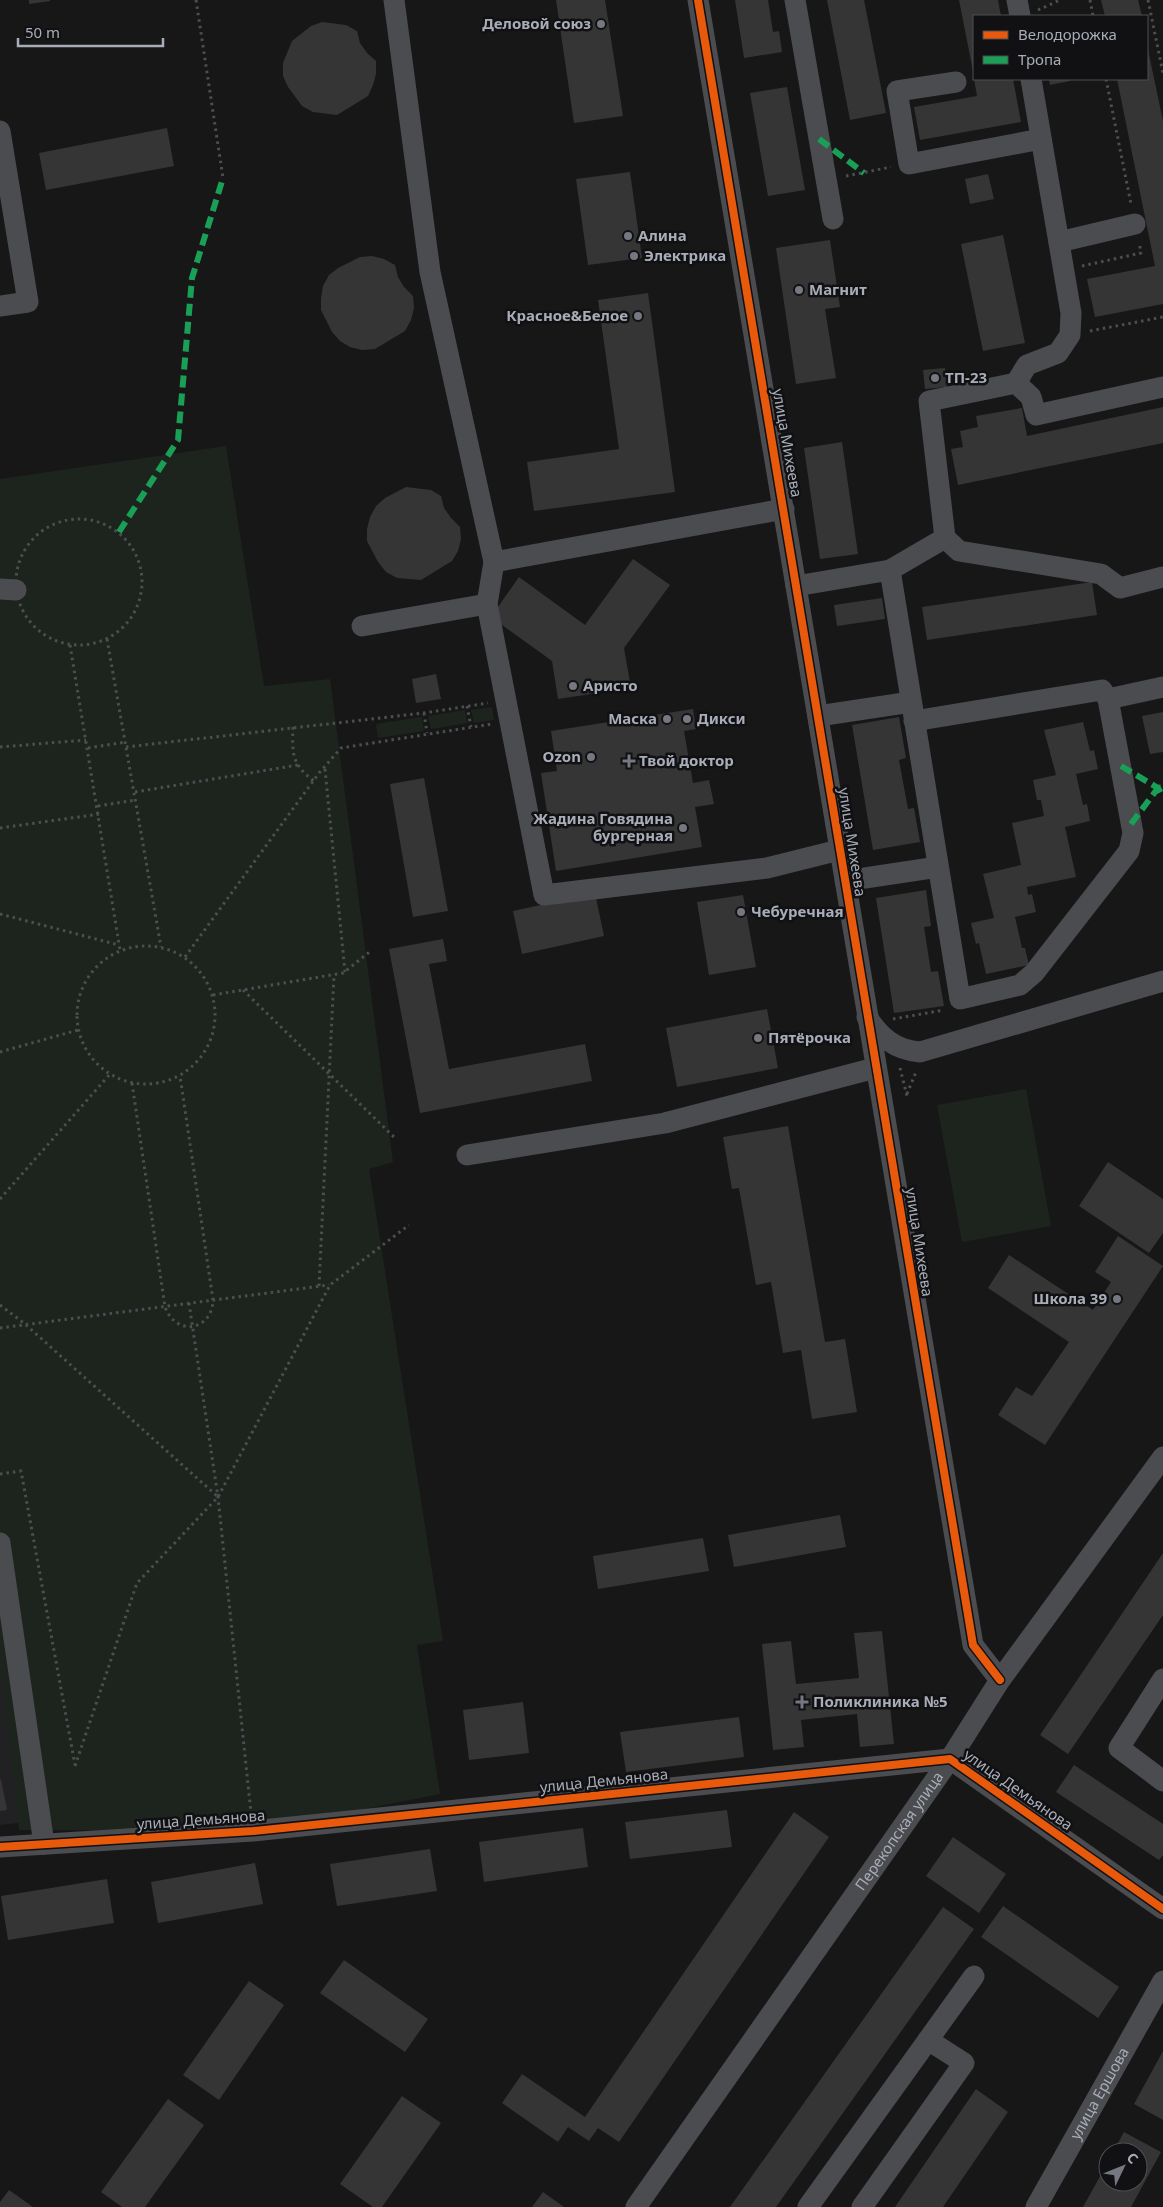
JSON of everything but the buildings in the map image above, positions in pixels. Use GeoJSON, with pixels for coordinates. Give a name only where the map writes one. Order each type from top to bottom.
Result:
{"type":"FeatureCollection","features":[{"type":"Feature","properties":{"kind":"street"},"geometry":{"type":"LineString","coordinates":[[394,0],[430,272],[494,562],[487,604],[544,895],[767,868],[839,850]]}},
{"type":"Feature","properties":{"kind":"street","name":"улица Михеева"},"geometry":{"type":"LineString","coordinates":[[698,0],[784,509],[875,1068],[973,1645],[1000,1680]]}},
{"type":"Feature","properties":{"kind":"street"},"geometry":{"type":"LineString","coordinates":[[796,0],[833,219]]}},
{"type":"Feature","properties":{"kind":"street"},"geometry":{"type":"LineString","coordinates":[[1031,80],[1072,313],[1070,335],[1058,353],[1027,365],[1016,384],[929,401],[945,538],[959,551],[1101,574],[1120,588],[1163,578]]}},
{"type":"Feature","properties":{"kind":"street"},"geometry":{"type":"LineString","coordinates":[[956,82],[897,91],[909,164],[1041,139]]}},
{"type":"Feature","properties":{"kind":"street"},"geometry":{"type":"LineString","coordinates":[[0,131],[28,302],[0,306]]}},
{"type":"Feature","properties":{"kind":"street"},"geometry":{"type":"LineString","coordinates":[[1059,242],[1135,224]]}},
{"type":"Feature","properties":{"kind":"street"},"geometry":{"type":"LineString","coordinates":[[1016,384],[1031,396],[1036,415],[1163,387]]}},
{"type":"Feature","properties":{"kind":"street"},"geometry":{"type":"LineString","coordinates":[[494,562],[784,509]]}},
{"type":"Feature","properties":{"kind":"street"},"geometry":{"type":"LineString","coordinates":[[796,586],[890,570],[945,538]]}},
{"type":"Feature","properties":{"kind":"street"},"geometry":{"type":"LineString","coordinates":[[818,716],[912,712],[1102,690],[1108,699],[1132,833],[1129,851],[1034,973],[1020,985],[960,999],[912,712],[890,570]]}},
{"type":"Feature","properties":{"kind":"street"},"geometry":{"type":"LineString","coordinates":[[362,626],[487,604]]}},
{"type":"Feature","properties":{"kind":"street"},"geometry":{"type":"LineString","coordinates":[[1108,699],[1163,687]]}},
{"type":"Feature","properties":{"kind":"street"},"geometry":{"type":"LineString","coordinates":[[845,880],[938,867]]}},
{"type":"Feature","properties":{"kind":"street"},"geometry":{"type":"LineString","coordinates":[[867,1016],[885,1039],[898,1048],[920,1052],[1163,982]]}},
{"type":"Feature","properties":{"kind":"street"},"geometry":{"type":"LineString","coordinates":[[467,1155],[665,1123],[875,1068]]}},
{"type":"Feature","properties":{"kind":"street","name":"Перекопская улица"},"geometry":{"type":"LineString","coordinates":[[636,2207],[950,1759],[1000,1680],[1163,1457]]}},
{"type":"Feature","properties":{"kind":"street"},"geometry":{"type":"LineString","coordinates":[[0,1543],[44,1844]]}},
{"type":"Feature","properties":{"kind":"street"},"geometry":{"type":"LineString","coordinates":[[1163,1678],[1119,1748],[1163,1781]]}},
{"type":"Feature","properties":{"kind":"street","name":"улица Демьянова"},"geometry":{"type":"LineString","coordinates":[[0,1846],[252,1831],[950,1759],[1163,1908]]}},
{"type":"Feature","properties":{"kind":"street"},"geometry":{"type":"LineString","coordinates":[[808,2207],[974,1976]]}},
{"type":"Feature","properties":{"kind":"street","name":"улица Ершова"},"geometry":{"type":"LineString","coordinates":[[1036,2207],[1163,1981]]}},
{"type":"Feature","properties":{"kind":"street"},"geometry":{"type":"LineString","coordinates":[[862,2207],[964,2063],[928,2040]]}},
{"type":"Feature","properties":{"kind":"path"},"geometry":{"type":"LineString","coordinates":[[196,0],[223,178]]}},
{"type":"Feature","properties":{"kind":"path"},"geometry":{"type":"LineString","coordinates":[[1023,10],[1060,0]]}},
{"type":"Feature","properties":{"kind":"path"},"geometry":{"type":"LineString","coordinates":[[1090,0],[1093,15]]}},
{"type":"Feature","properties":{"kind":"path"},"geometry":{"type":"LineString","coordinates":[[1148,0],[1163,72]]}},
{"type":"Feature","properties":{"kind":"path"},"geometry":{"type":"LineString","coordinates":[[1064,270],[1141,253],[1106,80]]}},
{"type":"Feature","properties":{"kind":"path"},"geometry":{"type":"LineString","coordinates":[[826,180],[909,164]]}},
{"type":"Feature","properties":{"kind":"path"},"geometry":{"type":"LineString","coordinates":[[1070,335],[1163,317]]}},
{"type":"Feature","properties":{"kind":"path"},"geometry":{"type":"LineString","coordinates":[[80,518],[100,522],[119,532],[133,548],[141,568],[142,589],[136,609],[124,627],[107,639],[89,645],[70,645],[50,638],[33,626],[8,589],[26,547],[40,531],[58,521],[80,518]]}},
{"type":"Feature","properties":{"kind":"path"},"geometry":{"type":"LineString","coordinates":[[107,639],[161,947]]}},
{"type":"Feature","properties":{"kind":"path"},"geometry":{"type":"LineString","coordinates":[[70,645],[100,814],[120,950]]}},
{"type":"Feature","properties":{"kind":"path"},"geometry":{"type":"LineString","coordinates":[[126,747],[424,713],[507,700]]}},
{"type":"Feature","properties":{"kind":"path"},"geometry":{"type":"LineString","coordinates":[[467,706],[471,727]]}},
{"type":"Feature","properties":{"kind":"path"},"geometry":{"type":"LineString","coordinates":[[424,713],[427,733]]}},
{"type":"Feature","properties":{"kind":"path"},"geometry":{"type":"LineString","coordinates":[[185,957],[314,781],[341,748],[511,721]]}},
{"type":"Feature","properties":{"kind":"path"},"geometry":{"type":"LineString","coordinates":[[292,728],[292,744],[300,771],[314,781]]}},
{"type":"Feature","properties":{"kind":"path"},"geometry":{"type":"LineString","coordinates":[[0,747],[86,740]]}},
{"type":"Feature","properties":{"kind":"path"},"geometry":{"type":"LineString","coordinates":[[88,748],[126,742]]}},
{"type":"Feature","properties":{"kind":"path"},"geometry":{"type":"LineString","coordinates":[[135,792],[298,765]]}},
{"type":"Feature","properties":{"kind":"path"},"geometry":{"type":"LineString","coordinates":[[325,769],[345,972]]}},
{"type":"Feature","properties":{"kind":"path"},"geometry":{"type":"LineString","coordinates":[[98,806],[136,800]]}},
{"type":"Feature","properties":{"kind":"path"},"geometry":{"type":"LineString","coordinates":[[0,828],[100,814]]}},
{"type":"Feature","properties":{"kind":"path"},"geometry":{"type":"LineString","coordinates":[[0,914],[119,945]]}},
{"type":"Feature","properties":{"kind":"path"},"geometry":{"type":"LineString","coordinates":[[139,946],[161,947],[185,957],[202,974],[213,995],[216,1019],[210,1042],[197,1063],[180,1076],[159,1084],[132,1083],[116,1078],[98,1066],[84,1048],[78,1030],[77,1005],[83,984],[96,966],[120,950],[139,946]]}},
{"type":"Feature","properties":{"kind":"path"},"geometry":{"type":"LineString","coordinates":[[213,995],[345,972],[372,950]]}},
{"type":"Feature","properties":{"kind":"path"},"geometry":{"type":"LineString","coordinates":[[319,1286],[334,975]]}},
{"type":"Feature","properties":{"kind":"path"},"geometry":{"type":"LineString","coordinates":[[243,990],[394,1137]]}},
{"type":"Feature","properties":{"kind":"path"},"geometry":{"type":"LineString","coordinates":[[0,1052],[78,1030]]}},
{"type":"Feature","properties":{"kind":"path"},"geometry":{"type":"LineString","coordinates":[[907,1096],[919,1065]]}},
{"type":"Feature","properties":{"kind":"path"},"geometry":{"type":"LineString","coordinates":[[0,1199],[110,1074]]}},
{"type":"Feature","properties":{"kind":"path"},"geometry":{"type":"LineString","coordinates":[[132,1083],[165,1307],[172,1320],[178,1324],[192,1327],[201,1324],[208,1318],[213,1309],[213,1300],[180,1076]]}},
{"type":"Feature","properties":{"kind":"path"},"geometry":{"type":"LineString","coordinates":[[0,1474],[21,1471],[75,1766],[137,1583],[218,1497],[330,1285],[409,1225]]}},
{"type":"Feature","properties":{"kind":"path"},"geometry":{"type":"LineString","coordinates":[[0,1328],[330,1285]]}},
{"type":"Feature","properties":{"kind":"path"},"geometry":{"type":"LineString","coordinates":[[189,1303],[218,1497],[252,1831]]}},
{"type":"Feature","properties":{"kind":"path"},"geometry":{"type":"LineString","coordinates":[[0,1305],[25,1324],[218,1497]]}},
{"type":"Feature","properties":{"kind":"shaded area"},"geometry":{"type":"Polygon","coordinates":[[[226,446],[264,686],[330,679],[393,1162],[369,1169],[443,1641],[417,1645],[440,1794],[253,1831],[19,1830],[0,1657],[0,479],[226,446]]]}},
{"type":"Feature","properties":{"kind":"shaded area"},"geometry":{"type":"Polygon","coordinates":[[[492,707],[494,720],[474,723],[471,710],[492,707]]]}},
{"type":"Feature","properties":{"kind":"shaded area"},"geometry":{"type":"Polygon","coordinates":[[[465,710],[467,723],[431,729],[428,716],[465,710]]]}},
{"type":"Feature","properties":{"kind":"shaded area"},"geometry":{"type":"Polygon","coordinates":[[[422,717],[424,731],[378,738],[376,724],[422,717]]]}},
{"type":"Feature","properties":{"kind":"shaded area"},"geometry":{"type":"Polygon","coordinates":[[[1026,1089],[1051,1226],[962,1242],[937,1105],[1026,1089]]]}},
{"type":"Feature","properties":{"kind":"shaded area"},"geometry":{"type":"Polygon","coordinates":[[[0,1640],[28,1822],[0,1825],[0,1640]]]}},
{"type":"Feature","properties":{"kind":"tram line"},"geometry":{"type":"LineString","coordinates":[[698,0],[862,1015],[879,1041],[885,1046],[910,1056],[922,1057],[1163,988]]}},
{"type":"Feature","properties":{"kind":"tram line"},"geometry":{"type":"LineString","coordinates":[[706,0],[873,1014],[886,1032],[899,1042],[915,1045],[925,1044],[1163,978]]}},
{"type":"Feature","properties":{"kind":"marked path"},"geometry":{"type":"LineString","coordinates":[[819,139],[864,173]]}},
{"type":"Feature","properties":{"kind":"marked path"},"geometry":{"type":"LineString","coordinates":[[119,532],[178,440],[192,278],[223,178]]}},
{"type":"Feature","properties":{"kind":"marked path"},"geometry":{"type":"LineString","coordinates":[[1121,766],[1158,788],[1163,797]]}},
{"type":"Feature","properties":{"kind":"marked path"},"geometry":{"type":"LineString","coordinates":[[1131,824],[1158,788],[1163,787]]}},
{"type":"Feature","properties":{"kind":"cycle path"},"geometry":{"type":"LineString","coordinates":[[698,0],[973,1645],[1000,1680]]}},
{"type":"Feature","properties":{"kind":"cycle path"},"geometry":{"type":"LineString","coordinates":[[0,1847],[253,1831],[950,1759],[1163,1909]]}},
{"type":"Feature","properties":{"kind":"place","name":"Деловой союз"},"geometry":{"type":"Point","coordinates":[601,24]}},
{"type":"Feature","properties":{"kind":"place","name":"Алина"},"geometry":{"type":"Point","coordinates":[628,236]}},
{"type":"Feature","properties":{"kind":"place","name":"Электрика"},"geometry":{"type":"Point","coordinates":[634,256]}},
{"type":"Feature","properties":{"kind":"place","name":"Магнит"},"geometry":{"type":"Point","coordinates":[799,290]}},
{"type":"Feature","properties":{"kind":"place","name":"Красное&Белое"},"geometry":{"type":"Point","coordinates":[638,316]}},
{"type":"Feature","properties":{"kind":"place","name":"ТП-23"},"geometry":{"type":"Point","coordinates":[935,378]}},
{"type":"Feature","properties":{"kind":"place","name":"Аристо"},"geometry":{"type":"Point","coordinates":[573,686]}},
{"type":"Feature","properties":{"kind":"place","name":"Маска"},"geometry":{"type":"Point","coordinates":[667,719]}},
{"type":"Feature","properties":{"kind":"place","name":"Дикси"},"geometry":{"type":"Point","coordinates":[687,719]}},
{"type":"Feature","properties":{"kind":"place","name":"Ozon"},"geometry":{"type":"Point","coordinates":[591,757]}},
{"type":"Feature","properties":{"kind":"place","name":"Твой доктор"},"geometry":{"type":"Point","coordinates":[629,761]}},
{"type":"Feature","properties":{"kind":"place","name":"Жадина Говядина бургерная"},"geometry":{"type":"Point","coordinates":[683,828]}},
{"type":"Feature","properties":{"kind":"place","name":"Чебуречная"},"geometry":{"type":"Point","coordinates":[741,912]}},
{"type":"Feature","properties":{"kind":"place","name":"Пятёрочка"},"geometry":{"type":"Point","coordinates":[758,1038]}},
{"type":"Feature","properties":{"kind":"place","name":"Школа 39"},"geometry":{"type":"Point","coordinates":[1117,1299]}},
{"type":"Feature","properties":{"kind":"place","name":"Поликлиника №5"},"geometry":{"type":"Point","coordinates":[802,1702]}}]}
